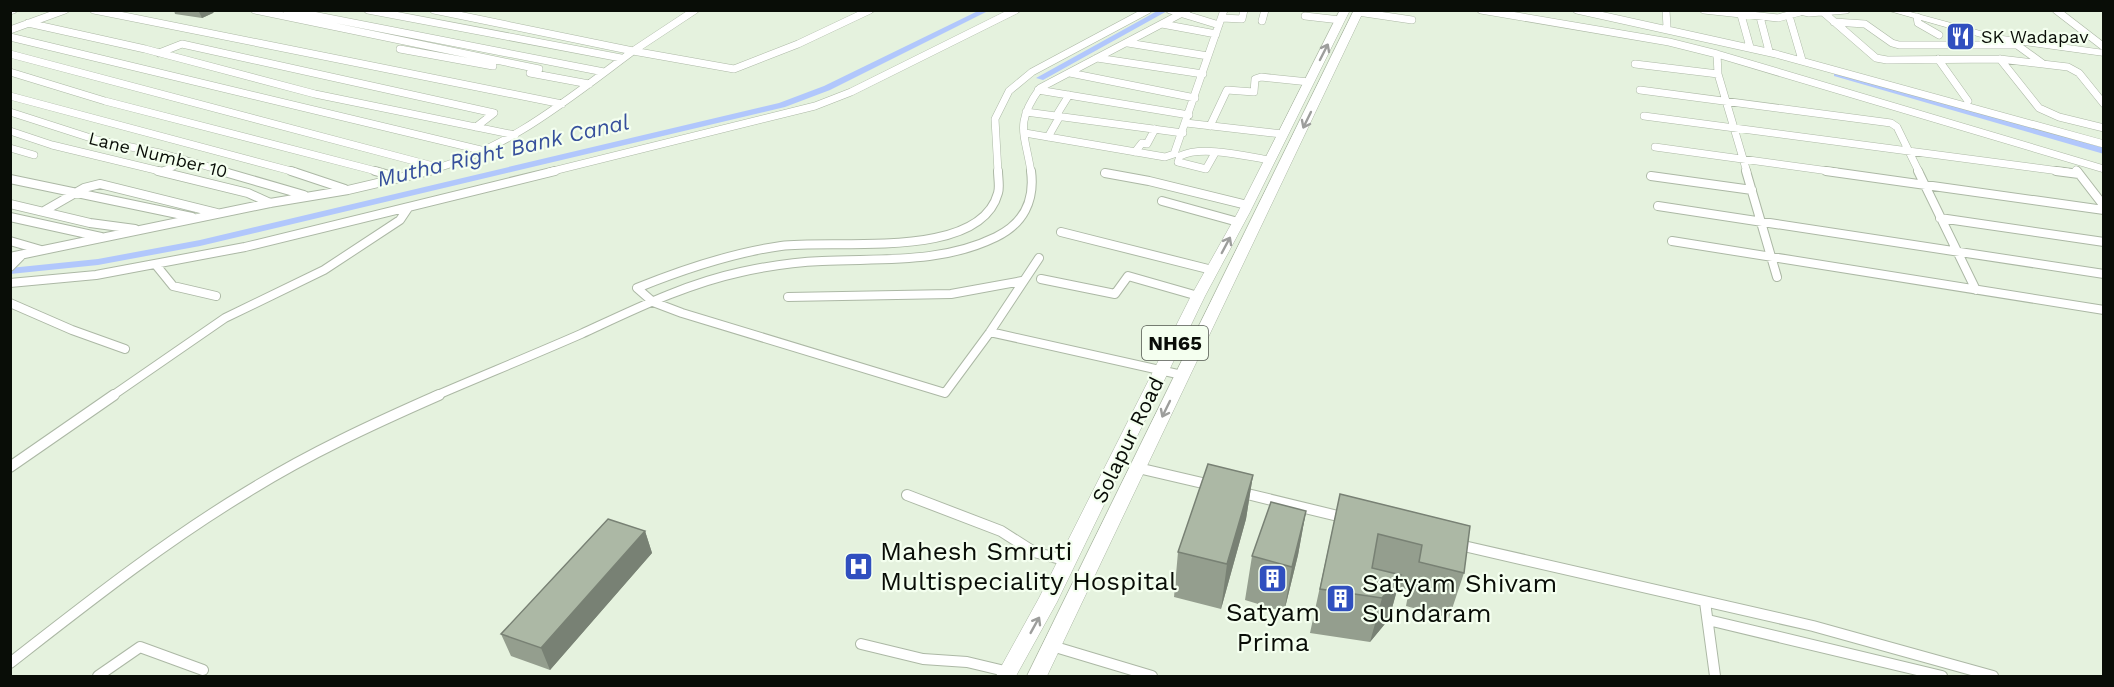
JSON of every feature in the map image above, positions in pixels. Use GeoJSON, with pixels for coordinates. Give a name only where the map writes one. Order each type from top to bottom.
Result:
{"type":"FeatureCollection","features":[{"type":"Feature","properties":{"kind":"main road"},"geometry":{"type":"LineString","coordinates":[[1890,10],[2017,43],[2103,53]]}},
{"type":"Feature","properties":{"kind":"main road","name":"Solapur Road"},"geometry":{"type":"LineString","coordinates":[[1008,674],[1068,561],[1198,296],[1282,134],[1309,82],[1351,13]]}},
{"type":"Feature","properties":{"kind":"main road","name":"Solapur Road"},"geometry":{"type":"LineString","coordinates":[[1037,676],[1138,468],[1351,13]]}},
{"type":"Feature","properties":{"kind":"street"},"geometry":{"type":"LineString","coordinates":[[10,28],[58,10]]}},
{"type":"Feature","properties":{"kind":"street"},"geometry":{"type":"LineString","coordinates":[[10,28],[65,10]]}},
{"type":"Feature","properties":{"kind":"street"},"geometry":{"type":"LineString","coordinates":[[94,10],[562,104]]}},
{"type":"Feature","properties":{"kind":"street"},"geometry":{"type":"LineString","coordinates":[[255,10],[539,69]]}},
{"type":"Feature","properties":{"kind":"street"},"geometry":{"type":"LineString","coordinates":[[287,10],[604,72]]}},
{"type":"Feature","properties":{"kind":"street"},"geometry":{"type":"LineString","coordinates":[[368,10],[621,58]]}},
{"type":"Feature","properties":{"kind":"street"},"geometry":{"type":"LineString","coordinates":[[14,260],[43,251],[441,168],[485,151],[515,135],[562,104],[621,58],[695,10]]}},
{"type":"Feature","properties":{"kind":"street"},"geometry":{"type":"LineString","coordinates":[[416,20],[434,11],[734,69],[798,44],[870,10]]}},
{"type":"Feature","properties":{"kind":"street"},"geometry":{"type":"LineString","coordinates":[[10,283],[96,275],[245,248],[815,106],[881,78],[1016,10]]}},
{"type":"Feature","properties":{"kind":"street"},"geometry":{"type":"LineString","coordinates":[[1039,258],[990,332],[945,393],[762,338],[653,302],[637,288],[691,266],[749,252],[804,244],[914,241],[963,231],[989,212],[996,202],[999,191],[995,119],[1009,91],[1032,72],[1148,10]]}},
{"type":"Feature","properties":{"kind":"street"},"geometry":{"type":"LineString","coordinates":[[10,663],[185,531],[328,445],[437,395],[653,302],[734,273],[802,262],[919,259],[948,254],[992,239],[1016,224],[1028,207],[1033,182],[1025,133],[1026,112],[1038,90],[1162,24],[1175,12],[1188,10]]}},
{"type":"Feature","properties":{"kind":"street"},"geometry":{"type":"LineString","coordinates":[[1175,12],[1242,19],[1244,10]]}},
{"type":"Feature","properties":{"kind":"street"},"geometry":{"type":"LineString","coordinates":[[1262,21],[1265,10]]}},
{"type":"Feature","properties":{"kind":"street"},"geometry":{"type":"LineString","coordinates":[[1482,10],[1669,42],[1717,54],[2103,169]]}},
{"type":"Feature","properties":{"kind":"street"},"geometry":{"type":"LineString","coordinates":[[1577,10],[1667,27],[1769,51],[2103,144]]}},
{"type":"Feature","properties":{"kind":"street"},"geometry":{"type":"LineString","coordinates":[[1634,21],[1635,10]]}},
{"type":"Feature","properties":{"kind":"street"},"geometry":{"type":"LineString","coordinates":[[1666,10],[1667,27]]}},
{"type":"Feature","properties":{"kind":"street"},"geometry":{"type":"LineString","coordinates":[[1704,10],[1778,18],[1798,11],[1846,10]]}},
{"type":"Feature","properties":{"kind":"street"},"geometry":{"type":"LineString","coordinates":[[2056,10],[2103,47]]}},
{"type":"Feature","properties":{"kind":"street"},"geometry":{"type":"LineString","coordinates":[[1823,12],[1876,58],[1887,60],[2000,59],[2074,69],[2103,104]]}},
{"type":"Feature","properties":{"kind":"street"},"geometry":{"type":"LineString","coordinates":[[1305,16],[1351,13],[1412,20]]}},
{"type":"Feature","properties":{"kind":"street"},"geometry":{"type":"LineString","coordinates":[[1742,15],[1750,47]]}},
{"type":"Feature","properties":{"kind":"street"},"geometry":{"type":"LineString","coordinates":[[1760,17],[1769,51]]}},
{"type":"Feature","properties":{"kind":"street"},"geometry":{"type":"LineString","coordinates":[[1025,133],[1169,156],[1176,151],[1183,133],[1222,18]]}},
{"type":"Feature","properties":{"kind":"street"},"geometry":{"type":"LineString","coordinates":[[1917,18],[1918,22],[1939,35]]}},
{"type":"Feature","properties":{"kind":"street"},"geometry":{"type":"LineString","coordinates":[[1790,19],[1802,60]]}},
{"type":"Feature","properties":{"kind":"street"},"geometry":{"type":"LineString","coordinates":[[1834,22],[1865,24],[1892,43],[1899,45],[2017,43],[2042,63]]}},
{"type":"Feature","properties":{"kind":"street"},"geometry":{"type":"LineString","coordinates":[[28,23],[159,53],[272,83],[515,135]]}},
{"type":"Feature","properties":{"kind":"street"},"geometry":{"type":"LineString","coordinates":[[1162,24],[1216,34]]}},
{"type":"Feature","properties":{"kind":"street"},"geometry":{"type":"LineString","coordinates":[[10,37],[485,151]]}},
{"type":"Feature","properties":{"kind":"street"},"geometry":{"type":"LineString","coordinates":[[1136,38],[1209,54]]}},
{"type":"Feature","properties":{"kind":"street"},"geometry":{"type":"LineString","coordinates":[[1128,42],[1209,54]]}},
{"type":"Feature","properties":{"kind":"street"},"geometry":{"type":"LineString","coordinates":[[159,53],[182,44],[296,71],[494,112],[476,127]]}},
{"type":"Feature","properties":{"kind":"street"},"geometry":{"type":"LineString","coordinates":[[400,49],[589,84]]}},
{"type":"Feature","properties":{"kind":"street"},"geometry":{"type":"LineString","coordinates":[[10,54],[40,60],[114,82],[441,168]]}},
{"type":"Feature","properties":{"kind":"street"},"geometry":{"type":"LineString","coordinates":[[1717,54],[1718,74],[1725,101],[1777,277]]}},
{"type":"Feature","properties":{"kind":"street"},"geometry":{"type":"LineString","coordinates":[[1097,58],[1203,74]]}},
{"type":"Feature","properties":{"kind":"street"},"geometry":{"type":"LineString","coordinates":[[1938,59],[1968,101]]}},
{"type":"Feature","properties":{"kind":"street"},"geometry":{"type":"LineString","coordinates":[[2000,59],[2039,108],[2059,117],[2103,128]]}},
{"type":"Feature","properties":{"kind":"street"},"geometry":{"type":"LineString","coordinates":[[1635,64],[1718,74]]}},
{"type":"Feature","properties":{"kind":"street"},"geometry":{"type":"LineString","coordinates":[[288,75],[296,71]]}},
{"type":"Feature","properties":{"kind":"street"},"geometry":{"type":"LineString","coordinates":[[10,72],[165,118],[233,133],[397,177]]}},
{"type":"Feature","properties":{"kind":"street"},"geometry":{"type":"LineString","coordinates":[[1070,73],[1195,98]]}},
{"type":"Feature","properties":{"kind":"street"},"geometry":{"type":"LineString","coordinates":[[1210,126],[1227,90],[1254,92],[1256,79],[1261,76],[1309,82]]}},
{"type":"Feature","properties":{"kind":"street"},"geometry":{"type":"LineString","coordinates":[[272,83],[280,79]]}},
{"type":"Feature","properties":{"kind":"street"},"geometry":{"type":"LineString","coordinates":[[1038,90],[1189,115]]}},
{"type":"Feature","properties":{"kind":"street"},"geometry":{"type":"LineString","coordinates":[[1640,90],[1891,123],[1897,128],[1906,151],[1976,290]]}},
{"type":"Feature","properties":{"kind":"street"},"geometry":{"type":"LineString","coordinates":[[1048,137],[1069,94]]}},
{"type":"Feature","properties":{"kind":"street"},"geometry":{"type":"LineString","coordinates":[[10,96],[288,170],[348,189]]}},
{"type":"Feature","properties":{"kind":"street","name":"Lane Number 10"},"geometry":{"type":"LineString","coordinates":[[10,112],[97,140],[185,160],[306,196]]}},
{"type":"Feature","properties":{"kind":"street"},"geometry":{"type":"LineString","coordinates":[[1026,112],[1183,133]]}},
{"type":"Feature","properties":{"kind":"street"},"geometry":{"type":"LineString","coordinates":[[1644,116],[2079,174]]}},
{"type":"Feature","properties":{"kind":"street"},"geometry":{"type":"LineString","coordinates":[[1186,123],[1282,134]]}},
{"type":"Feature","properties":{"kind":"street"},"geometry":{"type":"LineString","coordinates":[[1135,152],[1142,143],[1147,144],[1155,129]]}},
{"type":"Feature","properties":{"kind":"street"},"geometry":{"type":"LineString","coordinates":[[10,131],[52,145],[248,193],[270,203]]}},
{"type":"Feature","properties":{"kind":"street"},"geometry":{"type":"LineString","coordinates":[[146,150],[169,139]]}},
{"type":"Feature","properties":{"kind":"street"},"geometry":{"type":"LineString","coordinates":[[1655,147],[2103,208]]}},
{"type":"Feature","properties":{"kind":"street"},"geometry":{"type":"LineString","coordinates":[[10,148],[34,155]]}},
{"type":"Feature","properties":{"kind":"street"},"geometry":{"type":"LineString","coordinates":[[1215,153],[1206,169],[1178,162],[1184,152],[1215,153],[1269,160]]}},
{"type":"Feature","properties":{"kind":"street"},"geometry":{"type":"LineString","coordinates":[[2067,159],[2103,208]]}},
{"type":"Feature","properties":{"kind":"street"},"geometry":{"type":"LineString","coordinates":[[162,172],[185,160]]}},
{"type":"Feature","properties":{"kind":"street"},"geometry":{"type":"LineString","coordinates":[[1105,173],[1149,180],[1247,205]]}},
{"type":"Feature","properties":{"kind":"street"},"geometry":{"type":"LineString","coordinates":[[1650,176],[1752,190]]}},
{"type":"Feature","properties":{"kind":"street"},"geometry":{"type":"LineString","coordinates":[[10,179],[198,218]]}},
{"type":"Feature","properties":{"kind":"street"},"geometry":{"type":"LineString","coordinates":[[44,211],[74,194],[100,184],[220,213]]}},
{"type":"Feature","properties":{"kind":"street"},"geometry":{"type":"LineString","coordinates":[[1162,201],[1238,222]]}},
{"type":"Feature","properties":{"kind":"street"},"geometry":{"type":"LineString","coordinates":[[10,204],[90,223],[144,230]]}},
{"type":"Feature","properties":{"kind":"street"},"geometry":{"type":"LineString","coordinates":[[1658,206],[2103,274]]}},
{"type":"Feature","properties":{"kind":"street"},"geometry":{"type":"LineString","coordinates":[[10,467],[225,318],[324,270],[400,220],[408,208]]}},
{"type":"Feature","properties":{"kind":"street"},"geometry":{"type":"LineString","coordinates":[[10,217],[106,238]]}},
{"type":"Feature","properties":{"kind":"street"},"geometry":{"type":"LineString","coordinates":[[1940,218],[2103,242]]}},
{"type":"Feature","properties":{"kind":"street"},"geometry":{"type":"LineString","coordinates":[[1061,232],[1212,270]]}},
{"type":"Feature","properties":{"kind":"street"},"geometry":{"type":"LineString","coordinates":[[10,241],[43,251]]}},
{"type":"Feature","properties":{"kind":"street"},"geometry":{"type":"LineString","coordinates":[[1672,241],[2103,310]]}},
{"type":"Feature","properties":{"kind":"street"},"geometry":{"type":"LineString","coordinates":[[156,265],[173,286],[216,296]]}},
{"type":"Feature","properties":{"kind":"street"},"geometry":{"type":"LineString","coordinates":[[1041,279],[1115,294],[1128,276],[1198,296]]}},
{"type":"Feature","properties":{"kind":"street"},"geometry":{"type":"LineString","coordinates":[[788,297],[951,294],[1022,281]]}},
{"type":"Feature","properties":{"kind":"street"},"geometry":{"type":"LineString","coordinates":[[10,303],[72,330],[125,349]]}},
{"type":"Feature","properties":{"kind":"street"},"geometry":{"type":"LineString","coordinates":[[990,332],[1182,375]]}},
{"type":"Feature","properties":{"kind":"street"},"geometry":{"type":"LineString","coordinates":[[1138,468],[1363,522]]}},
{"type":"Feature","properties":{"kind":"street"},"geometry":{"type":"LineString","coordinates":[[907,495],[1001,531],[1034,552],[1068,561]]}},
{"type":"Feature","properties":{"kind":"street"},"geometry":{"type":"LineString","coordinates":[[1444,542],[1813,626],[1993,676]]}},
{"type":"Feature","properties":{"kind":"street"},"geometry":{"type":"LineString","coordinates":[[1704,602],[1715,676]]}},
{"type":"Feature","properties":{"kind":"street"},"geometry":{"type":"LineString","coordinates":[[1708,620],[1942,676]]}},
{"type":"Feature","properties":{"kind":"street"},"geometry":{"type":"LineString","coordinates":[[861,644],[923,659],[967,662],[1008,674]]}},
{"type":"Feature","properties":{"kind":"street"},"geometry":{"type":"LineString","coordinates":[[1052,646],[1152,676]]}},
{"type":"Feature","properties":{"kind":"street"},"geometry":{"type":"LineString","coordinates":[[98,676],[140,647],[203,670]]}},
{"type":"Feature","properties":{"kind":"building"},"geometry":{"type":"Polygon","coordinates":[[[1208,464],[1253,475],[1227,564],[1178,552],[1208,464]]]}},
{"type":"Feature","properties":{"kind":"building"},"geometry":{"type":"Polygon","coordinates":[[[1340,494],[1470,526],[1464,573],[1419,562],[1422,545],[1378,534],[1372,568],[1401,575],[1382,598],[1320,589],[1340,494]]]}},
{"type":"Feature","properties":{"kind":"building"},"geometry":{"type":"Polygon","coordinates":[[[1271,502],[1306,511],[1292,567],[1252,556],[1271,502]]]}},
{"type":"Feature","properties":{"kind":"building"},"geometry":{"type":"Polygon","coordinates":[[[608,519],[645,531],[541,648],[501,634],[608,519]]]}},
{"type":"Feature","properties":{"kind":"waterway","name":"Mutha Right Bank Canal"},"geometry":{"type":"LineString","coordinates":[[10,271],[98,262],[200,243],[782,105],[827,88],[987,10]]}},
{"type":"Feature","properties":{"kind":"waterway"},"geometry":{"type":"LineString","coordinates":[[1040,78],[1166,10]]}},
{"type":"Feature","properties":{"kind":"waterway"},"geometry":{"type":"LineString","coordinates":[[1568,10],[1589,14]]}},
{"type":"Feature","properties":{"kind":"waterway"},"geometry":{"type":"LineString","coordinates":[[1837,74],[2104,151]]}},
{"type":"Feature","properties":{"kind":"place","name":"SK Wadapav"},"geometry":{"type":"Point","coordinates":[1960,37]}},
{"type":"Feature","properties":{"kind":"place","name":"Mahesh Smruti Multispeciality Hospital"},"geometry":{"type":"Point","coordinates":[859,566]}},
{"type":"Feature","properties":{"kind":"place","name":"Satyam Prima"},"geometry":{"type":"Point","coordinates":[1273,578]}},
{"type":"Feature","properties":{"kind":"place","name":"Satyam Shivam Sundaram"},"geometry":{"type":"Point","coordinates":[1341,598]}}]}
